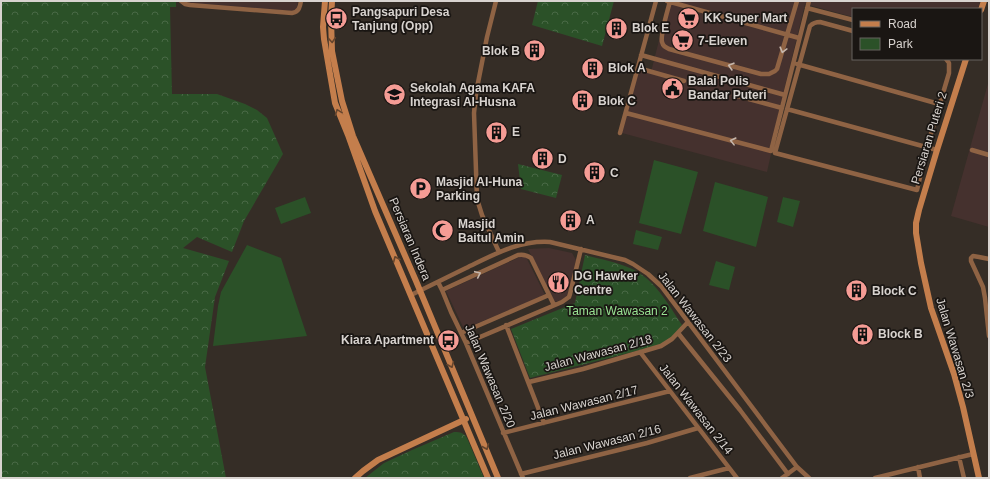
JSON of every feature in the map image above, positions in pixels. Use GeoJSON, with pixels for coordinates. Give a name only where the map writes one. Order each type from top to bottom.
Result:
{"type":"FeatureCollection","features":[{"type":"Feature","properties":{"kind":"main road","name":"Persiaran Indera"},"geometry":{"type":"LineString","coordinates":[[325,1],[323,27],[324,39],[335,103],[376,211],[488,478]]}},
{"type":"Feature","properties":{"kind":"main road","name":"Persiaran Indera"},"geometry":{"type":"LineString","coordinates":[[332,1],[332,51],[342,101],[353,136],[498,478]]}},
{"type":"Feature","properties":{"kind":"main road","name":"Persiaran Puteri 2"},"geometry":{"type":"LineString","coordinates":[[916,223],[936,150],[966,60]]}},
{"type":"Feature","properties":{"kind":"main road","name":"Jalan Wawasan 2/3"},"geometry":{"type":"LineString","coordinates":[[916,223],[919,256],[930,308],[954,374],[963,407],[978,478]]}},
{"type":"Feature","properties":{"kind":"main road"},"geometry":{"type":"LineString","coordinates":[[452,426],[460,411]]}},
{"type":"Feature","properties":{"kind":"main road"},"geometry":{"type":"LineString","coordinates":[[355,478],[378,460],[473,416]]}},
{"type":"Feature","properties":{"kind":"main road"},"geometry":{"type":"LineString","coordinates":[[452,426],[469,433]]}},
{"type":"Feature","properties":{"kind":"street"},"geometry":{"type":"LineString","coordinates":[[181,1],[190,5],[292,13],[299,9],[301,1]]}},
{"type":"Feature","properties":{"kind":"street"},"geometry":{"type":"LineString","coordinates":[[496,1],[476,93],[474,114],[477,199],[482,215],[499,252]]}},
{"type":"Feature","properties":{"kind":"street"},"geometry":{"type":"LineString","coordinates":[[620,133],[656,1]]}},
{"type":"Feature","properties":{"kind":"street"},"geometry":{"type":"LineString","coordinates":[[797,1],[787,34],[779,66],[775,71],[769,74],[761,74],[668,49],[663,44],[661,37],[669,1],[787,34],[799,38]]}},
{"type":"Feature","properties":{"kind":"street"},"geometry":{"type":"LineString","coordinates":[[785,108],[785,95],[809,1]]}},
{"type":"Feature","properties":{"kind":"street"},"geometry":{"type":"LineString","coordinates":[[807,8],[852,20]]}},
{"type":"Feature","properties":{"kind":"street"},"geometry":{"type":"LineString","coordinates":[[773,152],[808,30],[812,24],[820,22],[852,31]]}},
{"type":"Feature","properties":{"kind":"street"},"geometry":{"type":"LineString","coordinates":[[641,56],[785,95]]}},
{"type":"Feature","properties":{"kind":"street"},"geometry":{"type":"LineString","coordinates":[[626,113],[917,190],[927,147],[949,73],[948,61]]}},
{"type":"Feature","properties":{"kind":"street"},"geometry":{"type":"LineString","coordinates":[[793,63],[939,104]]}},
{"type":"Feature","properties":{"kind":"street"},"geometry":{"type":"LineString","coordinates":[[638,68],[684,80]]}},
{"type":"Feature","properties":{"kind":"street"},"geometry":{"type":"LineString","coordinates":[[734,95],[936,150]]}},
{"type":"Feature","properties":{"kind":"street"},"geometry":{"type":"LineString","coordinates":[[972,150],[989,155]]}},
{"type":"Feature","properties":{"kind":"street","name":"Jalan Wawasan 2/23"},"geometry":{"type":"LineString","coordinates":[[411,295],[499,252],[526,243],[542,241],[550,242],[625,260],[644,271],[662,286],[797,467],[809,478]]}},
{"type":"Feature","properties":{"kind":"street"},"geometry":{"type":"LineString","coordinates":[[466,343],[562,302],[569,296],[581,249]]}},
{"type":"Feature","properties":{"kind":"street"},"geometry":{"type":"LineString","coordinates":[[442,290],[518,255],[521,255],[531,258],[554,305]]}},
{"type":"Feature","properties":{"kind":"street"},"geometry":{"type":"LineString","coordinates":[[989,259],[979,256],[973,256],[971,258],[972,265],[988,303],[989,336]]}},
{"type":"Feature","properties":{"kind":"street","name":"Jalan Wawasan 2/20"},"geometry":{"type":"LineString","coordinates":[[438,282],[466,343],[522,476]]}},
{"type":"Feature","properties":{"kind":"street"},"geometry":{"type":"LineString","coordinates":[[461,333],[549,296]]}},
{"type":"Feature","properties":{"kind":"street","name":"Jalan Wawasan 2/18"},"geometry":{"type":"LineString","coordinates":[[529,382],[661,346],[678,333],[688,322]]}},
{"type":"Feature","properties":{"kind":"street"},"geometry":{"type":"LineString","coordinates":[[506,325],[544,423]]}},
{"type":"Feature","properties":{"kind":"street"},"geometry":{"type":"LineString","coordinates":[[678,333],[740,410],[788,474]]}},
{"type":"Feature","properties":{"kind":"street","name":"Jalan Wawasan 2/14"},"geometry":{"type":"LineString","coordinates":[[640,352],[736,478]]}},
{"type":"Feature","properties":{"kind":"street","name":"Jalan Wawasan 2/17"},"geometry":{"type":"LineString","coordinates":[[503,433],[670,391]]}},
{"type":"Feature","properties":{"kind":"street","name":"Jalan Wawasan 2/16"},"geometry":{"type":"LineString","coordinates":[[522,476],[698,428]]}},
{"type":"Feature","properties":{"kind":"street"},"geometry":{"type":"LineString","coordinates":[[875,478],[973,454]]}},
{"type":"Feature","properties":{"kind":"street"},"geometry":{"type":"LineString","coordinates":[[959,457],[964,478]]}},
{"type":"Feature","properties":{"kind":"street"},"geometry":{"type":"LineString","coordinates":[[782,478],[797,467]]}},
{"type":"Feature","properties":{"kind":"street"},"geometry":{"type":"LineString","coordinates":[[918,467],[920,478]]}},
{"type":"Feature","properties":{"kind":"street"},"geometry":{"type":"LineString","coordinates":[[690,478],[729,468]]}},
{"type":"Feature","properties":{"kind":"shaded area"},"geometry":{"type":"Polygon","coordinates":[[[183,1],[298,1],[297,8],[292,11],[189,3],[183,1]]]}},
{"type":"Feature","properties":{"kind":"shaded area"},"geometry":{"type":"Polygon","coordinates":[[[669,1],[981,1],[978,8],[852,8],[852,17],[805,4],[769,152],[771,154],[767,172],[622,133],[639,69],[651,72],[669,1]]]}},
{"type":"Feature","properties":{"kind":"shaded area"},"geometry":{"type":"Polygon","coordinates":[[[989,80],[989,227],[951,216],[989,80]]]}},
{"type":"Feature","properties":{"kind":"shaded area","name":"DG Hawker Centre"},"geometry":{"type":"Polygon","coordinates":[[[549,248],[572,253],[576,260],[567,296],[562,300],[554,302],[528,249],[549,248]]]}},
{"type":"Feature","properties":{"kind":"shaded area"},"geometry":{"type":"Polygon","coordinates":[[[520,257],[526,257],[545,295],[464,329],[446,291],[520,257]]]}},
{"type":"Feature","properties":{"kind":"green space"},"geometry":{"type":"Polygon","coordinates":[[[1,1],[176,1],[176,7],[170,7],[172,94],[217,94],[245,104],[257,110],[267,118],[283,154],[244,221],[232,252],[197,237],[183,248],[229,261],[215,297],[205,367],[226,478],[1,478],[1,1]]]}},
{"type":"Feature","properties":{"kind":"green space"},"geometry":{"type":"Polygon","coordinates":[[[538,1],[614,1],[602,46],[532,25],[538,1]]]}},
{"type":"Feature","properties":{"kind":"green space"},"geometry":{"type":"Polygon","coordinates":[[[654,160],[698,172],[681,234],[639,223],[654,160]]]}},
{"type":"Feature","properties":{"kind":"green space"},"geometry":{"type":"Polygon","coordinates":[[[518,164],[562,175],[556,198],[521,189],[518,164]]]}},
{"type":"Feature","properties":{"kind":"green space"},"geometry":{"type":"Polygon","coordinates":[[[715,182],[768,197],[756,247],[703,231],[715,182]]]}},
{"type":"Feature","properties":{"kind":"green space"},"geometry":{"type":"Polygon","coordinates":[[[305,197],[311,213],[281,224],[275,208],[305,197]]]}},
{"type":"Feature","properties":{"kind":"green space"},"geometry":{"type":"Polygon","coordinates":[[[783,197],[800,201],[793,227],[777,222],[783,197]]]}},
{"type":"Feature","properties":{"kind":"green space"},"geometry":{"type":"Polygon","coordinates":[[[636,230],[662,237],[658,250],[633,244],[636,230]]]}},
{"type":"Feature","properties":{"kind":"green space"},"geometry":{"type":"Polygon","coordinates":[[[247,245],[281,258],[307,336],[213,346],[221,292],[247,245]]]}},
{"type":"Feature","properties":{"kind":"green space","name":"Taman Wawasan 2"},"geometry":{"type":"Polygon","coordinates":[[[585,255],[619,264],[639,273],[654,285],[682,325],[671,338],[660,345],[530,378],[511,329],[575,303],[585,255]]]}},
{"type":"Feature","properties":{"kind":"green space"},"geometry":{"type":"Polygon","coordinates":[[[716,261],[735,267],[729,290],[709,285],[716,261]]]}},
{"type":"Feature","properties":{"kind":"green space"},"geometry":{"type":"Polygon","coordinates":[[[454,432],[462,433],[467,438],[484,478],[365,478],[384,463],[454,432]]]}},
{"type":"Feature","properties":{"kind":"place","name":"KK Super Mart"},"geometry":{"type":"Point","coordinates":[689,18]}},
{"type":"Feature","properties":{"kind":"place","name":"Pangsapuri Desa Tanjung (Opp)"},"geometry":{"type":"Point","coordinates":[337,19]}},
{"type":"Feature","properties":{"kind":"place","name":"Blok E"},"geometry":{"type":"Point","coordinates":[617,28]}},
{"type":"Feature","properties":{"kind":"place","name":"7-Eleven"},"geometry":{"type":"Point","coordinates":[683,41]}},
{"type":"Feature","properties":{"kind":"place","name":"Blok B"},"geometry":{"type":"Point","coordinates":[535,51]}},
{"type":"Feature","properties":{"kind":"place","name":"Blok A"},"geometry":{"type":"Point","coordinates":[592,68]}},
{"type":"Feature","properties":{"kind":"place","name":"Balai Polis Bandar Puteri"},"geometry":{"type":"Point","coordinates":[673,88]}},
{"type":"Feature","properties":{"kind":"place","name":"Sekolah Agama KAFA Integrasi Al-Husna"},"geometry":{"type":"Point","coordinates":[395,95]}},
{"type":"Feature","properties":{"kind":"place","name":"Blok C"},"geometry":{"type":"Point","coordinates":[582,101]}},
{"type":"Feature","properties":{"kind":"place","name":"E"},"geometry":{"type":"Point","coordinates":[496,132]}},
{"type":"Feature","properties":{"kind":"place","name":"D"},"geometry":{"type":"Point","coordinates":[542,159]}},
{"type":"Feature","properties":{"kind":"place","name":"C"},"geometry":{"type":"Point","coordinates":[594,173]}},
{"type":"Feature","properties":{"kind":"place","name":"Masjid Al-Huna Parking"},"geometry":{"type":"Point","coordinates":[421,189]}},
{"type":"Feature","properties":{"kind":"place","name":"A"},"geometry":{"type":"Point","coordinates":[571,220]}},
{"type":"Feature","properties":{"kind":"place","name":"Masjid Baitul Amin"},"geometry":{"type":"Point","coordinates":[443,231]}},
{"type":"Feature","properties":{"kind":"place","name":"DG Hawker Centre"},"geometry":{"type":"Point","coordinates":[558,283]}},
{"type":"Feature","properties":{"kind":"place","name":"Block C"},"geometry":{"type":"Point","coordinates":[856,291]}},
{"type":"Feature","properties":{"kind":"place","name":"Block B"},"geometry":{"type":"Point","coordinates":[862,334]}},
{"type":"Feature","properties":{"kind":"place","name":"Kiara Apartment"},"geometry":{"type":"Point","coordinates":[449,340]}}]}
